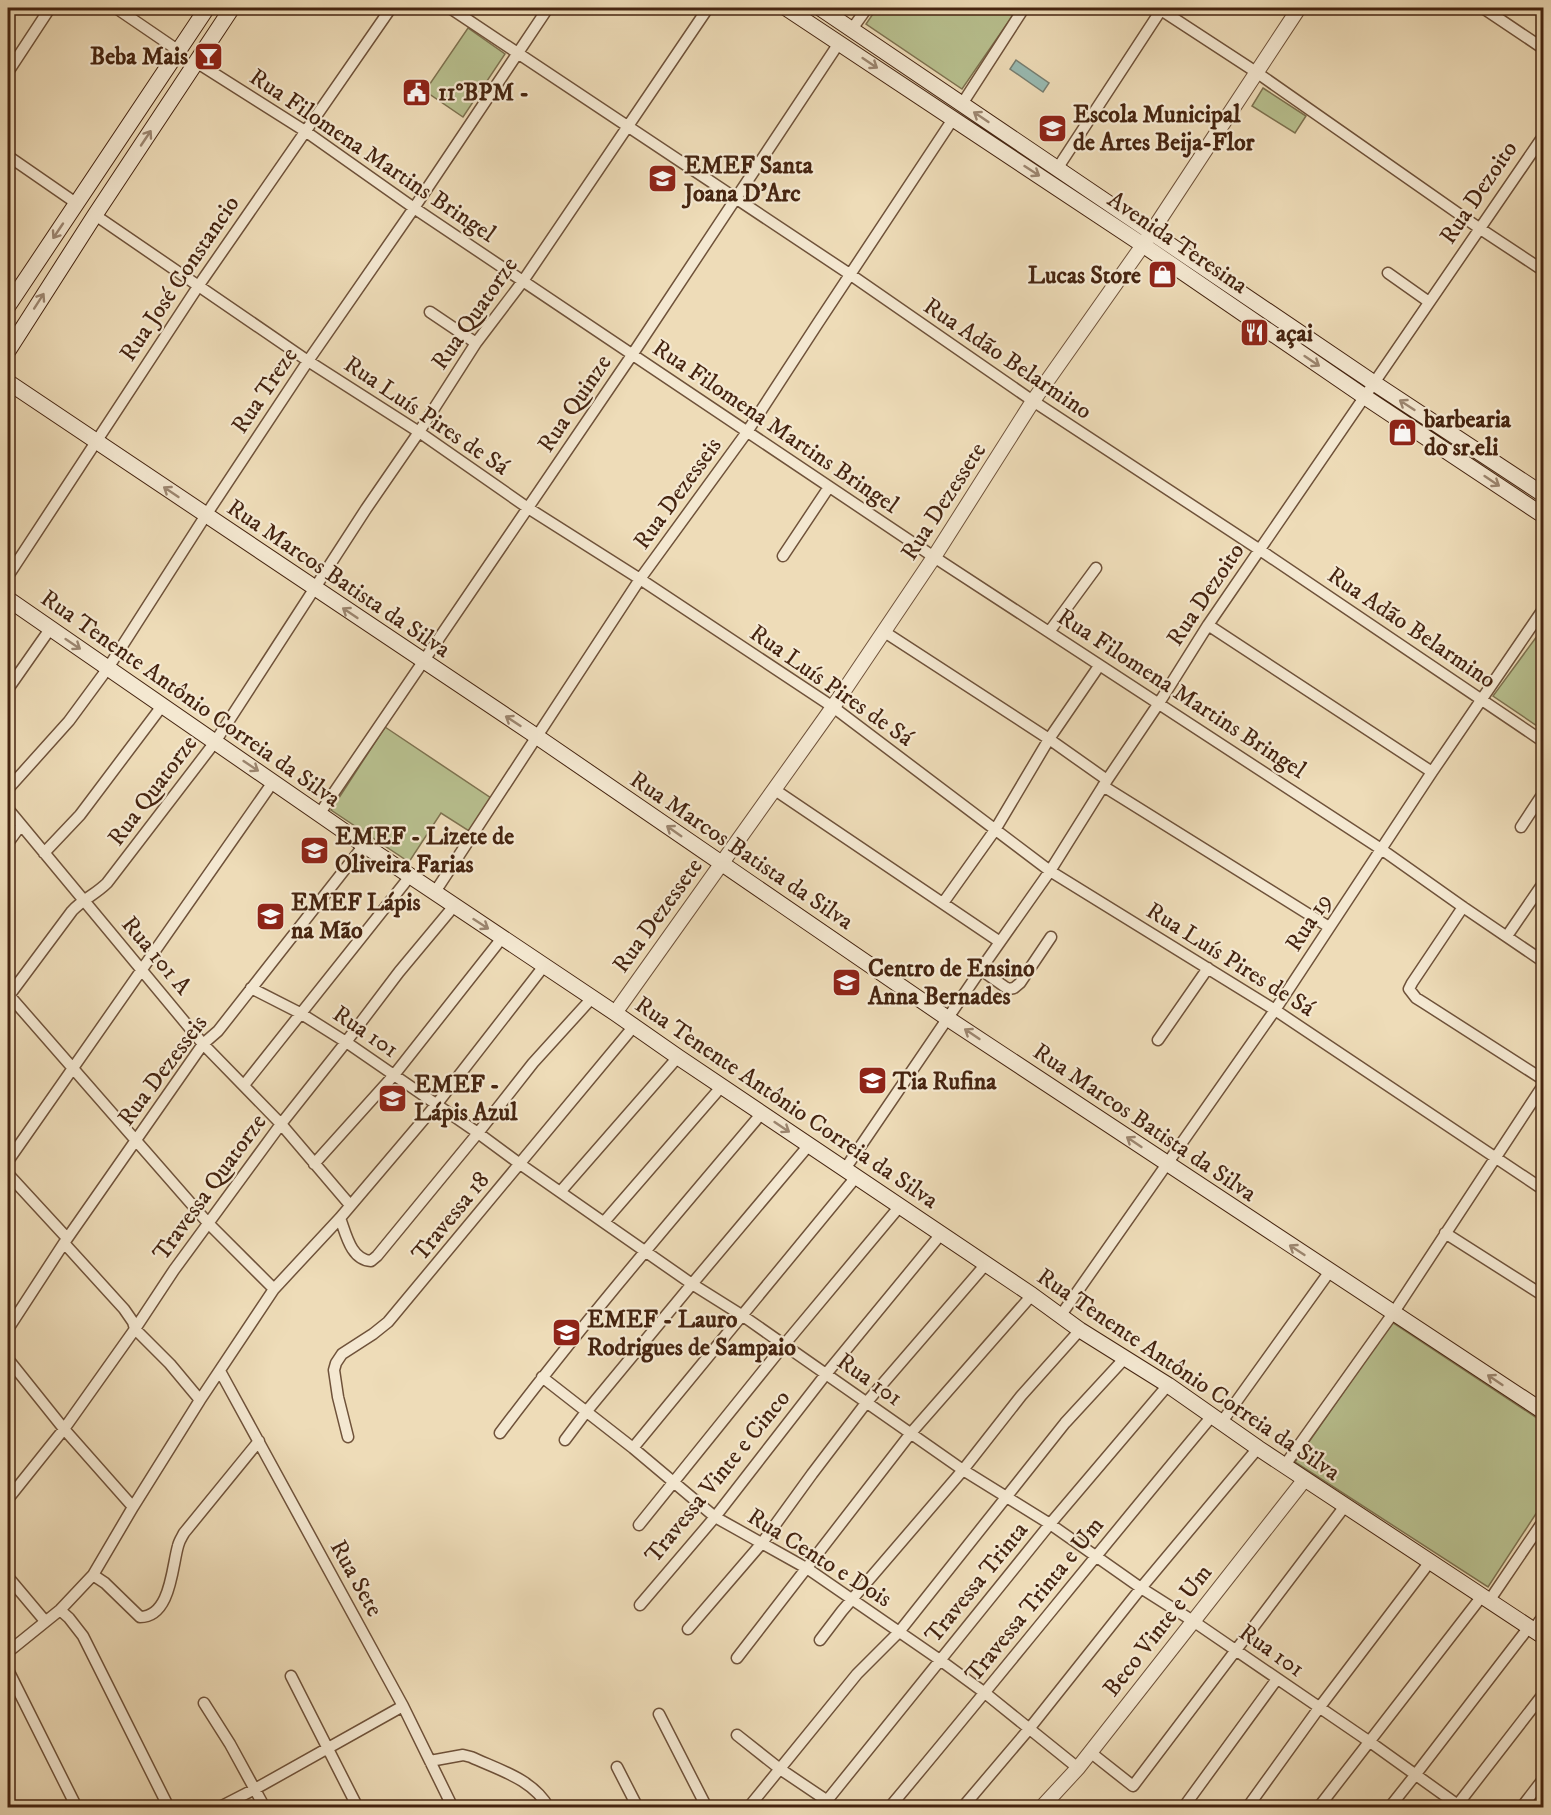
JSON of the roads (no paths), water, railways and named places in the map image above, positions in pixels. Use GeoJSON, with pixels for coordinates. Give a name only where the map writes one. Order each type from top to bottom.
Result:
{"type":"FeatureCollection","features":[{"type":"Feature","properties":{"kind":"main road"},"geometry":{"type":"LineString","coordinates":[[8,306],[207,8]]}},
{"type":"Feature","properties":{"kind":"main road"},"geometry":{"type":"LineString","coordinates":[[8,351],[232,8]]}},
{"type":"Feature","properties":{"kind":"main road","name":"Avenida Teresina"},"geometry":{"type":"LineString","coordinates":[[820,8],[1057,169],[1181,262],[1374,383],[1544,495]]}},
{"type":"Feature","properties":{"kind":"main road","name":"Avenida Teresina"},"geometry":{"type":"LineString","coordinates":[[792,9],[953,119],[1147,238]]}},
{"type":"Feature","properties":{"kind":"main road"},"geometry":{"type":"LineString","coordinates":[[179,51],[188,45],[194,47],[198,53],[196,62]]}},
{"type":"Feature","properties":{"kind":"main road"},"geometry":{"type":"LineString","coordinates":[[103,163],[122,174]]}},
{"type":"Feature","properties":{"kind":"main road","name":"Avenida Teresina"},"geometry":{"type":"LineString","coordinates":[[1213,283],[1365,397],[1544,516]]}},
{"type":"Feature","properties":{"kind":"main road","name":"Rua Marcos Batista da Silva"},"geometry":{"type":"LineString","coordinates":[[8,382],[314,589],[537,736],[947,1018],[1544,1412]]}},
{"type":"Feature","properties":{"kind":"main road","name":"Rua Tenente Antônio Correia da Silva"},"geometry":{"type":"LineString","coordinates":[[8,599],[364,845],[1032,1295],[1080,1330],[1168,1385],[1258,1448],[1535,1632]]}},
{"type":"Feature","properties":{"kind":"street"},"geometry":{"type":"LineString","coordinates":[[8,72],[50,8]]}},
{"type":"Feature","properties":{"kind":"street"},"geometry":{"type":"LineString","coordinates":[[116,8],[179,51]]}},
{"type":"Feature","properties":{"kind":"street","name":"Rua José Constancio"},"geometry":{"type":"LineString","coordinates":[[8,576],[199,285],[391,8]]}},
{"type":"Feature","properties":{"kind":"street","name":"Rua Adão Belarmino"},"geometry":{"type":"LineString","coordinates":[[450,8],[1544,742]]}},
{"type":"Feature","properties":{"kind":"street","name":"Rua Treze"},"geometry":{"type":"LineString","coordinates":[[8,789],[69,721],[108,668],[308,362],[548,8]]}},
{"type":"Feature","properties":{"kind":"street","name":"Rua Quatorze"},"geometry":{"type":"LineString","coordinates":[[8,995],[72,910],[82,900],[97,892],[107,883],[215,742],[476,343],[523,281],[708,8]]}},
{"type":"Feature","properties":{"kind":"street"},"geometry":{"type":"LineString","coordinates":[[852,29],[867,8]]}},
{"type":"Feature","properties":{"kind":"street"},"geometry":{"type":"LineString","coordinates":[[962,104],[1024,8]]}},
{"type":"Feature","properties":{"kind":"street","name":"Rua Dezessete"},"geometry":{"type":"LineString","coordinates":[[615,1013],[833,707],[934,557],[1033,401],[1147,238],[1299,8]]}},
{"type":"Feature","properties":{"kind":"street"},"geometry":{"type":"LineString","coordinates":[[1483,8],[1544,49]]}},
{"type":"Feature","properties":{"kind":"street"},"geometry":{"type":"LineString","coordinates":[[1057,169],[1159,9],[1256,72],[1544,271]]}},
{"type":"Feature","properties":{"kind":"street","name":"Rua Quinze"},"geometry":{"type":"LineString","coordinates":[[320,813],[632,354],[839,43]]}},
{"type":"Feature","properties":{"kind":"street","name":"Rua Filomena Martins Bringel"},"geometry":{"type":"LineString","coordinates":[[196,62],[305,131],[414,208],[934,557],[1381,849],[1544,962]]}},
{"type":"Feature","properties":{"kind":"street","name":"Rua Dezesseis"},"geometry":{"type":"LineString","coordinates":[[435,892],[640,579],[747,432],[953,119]]}},
{"type":"Feature","properties":{"kind":"street","name":"Rua Dezoito"},"geometry":{"type":"LineString","coordinates":[[633,1448],[742,1316],[851,1173],[947,1018],[1050,871],[1208,625],[1544,135]]}},
{"type":"Feature","properties":{"kind":"street"},"geometry":{"type":"LineString","coordinates":[[8,156],[76,203]]}},
{"type":"Feature","properties":{"kind":"street","name":"Rua Luís Pires de Sá"},"geometry":{"type":"LineString","coordinates":[[95,215],[308,362],[419,432],[528,508],[833,707],[1050,871],[1275,1010],[1544,1190]]}},
{"type":"Feature","properties":{"kind":"street"},"geometry":{"type":"LineString","coordinates":[[1388,273],[1429,302]]}},
{"type":"Feature","properties":{"kind":"street"},"geometry":{"type":"LineString","coordinates":[[430,312],[476,343]]}},
{"type":"Feature","properties":{"kind":"street"},"geometry":{"type":"LineString","coordinates":[[783,556],[829,487]]}},
{"type":"Feature","properties":{"kind":"street"},"geometry":{"type":"LineString","coordinates":[[1049,632],[1096,568]]}},
{"type":"Feature","properties":{"kind":"street","name":"Rua 19"},"geometry":{"type":"LineString","coordinates":[[1061,1315],[1275,1010],[1432,772],[1544,608]]}},
{"type":"Feature","properties":{"kind":"street"},"geometry":{"type":"LineString","coordinates":[[1208,625],[1432,772]]}},
{"type":"Feature","properties":{"kind":"street"},"geometry":{"type":"LineString","coordinates":[[8,689],[50,629]]}},
{"type":"Feature","properties":{"kind":"street"},"geometry":{"type":"LineString","coordinates":[[883,632],[1049,739],[1105,783],[1329,927]]}},
{"type":"Feature","properties":{"kind":"street"},"geometry":{"type":"LineString","coordinates":[[943,903],[995,830],[1049,739],[1099,666]]}},
{"type":"Feature","properties":{"kind":"street"},"geometry":{"type":"LineString","coordinates":[[44,853],[80,815],[162,706]]}},
{"type":"Feature","properties":{"kind":"street"},"geometry":{"type":"LineString","coordinates":[[8,1161],[273,782]]}},
{"type":"Feature","properties":{"kind":"street"},"geometry":{"type":"LineString","coordinates":[[775,790],[1000,942]]}},
{"type":"Feature","properties":{"kind":"street"},"geometry":{"type":"LineString","coordinates":[[1521,827],[1544,792]]}},
{"type":"Feature","properties":{"kind":"street","name":"Rua 101 A"},"geometry":{"type":"LineString","coordinates":[[8,809],[203,1044],[280,1124],[350,1205]]}},
{"type":"Feature","properties":{"kind":"street"},"geometry":{"type":"LineString","coordinates":[[8,843],[21,825]]}},
{"type":"Feature","properties":{"kind":"street","name":"Rua Dezesseis"},"geometry":{"type":"LineString","coordinates":[[8,1329],[66,1240],[203,1044],[218,1031],[364,845]]}},
{"type":"Feature","properties":{"kind":"street"},"geometry":{"type":"LineString","coordinates":[[244,1085],[411,875]]}},
{"type":"Feature","properties":{"kind":"street"},"geometry":{"type":"LineString","coordinates":[[1507,936],[1544,882]]}},
{"type":"Feature","properties":{"kind":"street","name":"Travessa Quatorze"},"geometry":{"type":"LineString","coordinates":[[8,1499],[64,1429],[174,1270],[280,1124],[399,972],[454,906]]}},
{"type":"Feature","properties":{"kind":"street"},"geometry":{"type":"LineString","coordinates":[[1285,1465],[1394,1312],[1544,1082],[1416,998],[1409,989],[1463,907]]}},
{"type":"Feature","properties":{"kind":"street"},"geometry":{"type":"LineString","coordinates":[[981,970],[1008,989],[1014,988],[1020,983],[1051,937]]}},
{"type":"Feature","properties":{"kind":"street"},"geometry":{"type":"LineString","coordinates":[[314,1164],[394,1075],[502,938]]}},
{"type":"Feature","properties":{"kind":"street"},"geometry":{"type":"LineString","coordinates":[[8,1652],[60,1610],[93,1575],[133,1506],[200,1400],[274,1289],[340,1218],[436,1105],[544,966]]}},
{"type":"Feature","properties":{"kind":"street"},"geometry":{"type":"LineString","coordinates":[[1158,1040],[1208,968]]}},
{"type":"Feature","properties":{"kind":"street","name":"Rua 101"},"geometry":{"type":"LineString","coordinates":[[252,988],[300,1013],[346,1042],[692,1284],[742,1316],[963,1470],[1050,1524],[1193,1621],[1416,1774],[1458,1806]]}},
{"type":"Feature","properties":{"kind":"street"},"geometry":{"type":"LineString","coordinates":[[8,995],[208,1223],[274,1289]]}},
{"type":"Feature","properties":{"kind":"street"},"geometry":{"type":"LineString","coordinates":[[340,1218],[354,1252],[364,1261],[371,1261],[533,1063],[592,998]]}},
{"type":"Feature","properties":{"kind":"street","name":"Travessa 18"},"geometry":{"type":"LineString","coordinates":[[348,1437],[334,1370],[342,1354],[373,1335],[388,1322],[634,1026]]}},
{"type":"Feature","properties":{"kind":"street"},"geometry":{"type":"LineString","coordinates":[[561,1191],[678,1057]]}},
{"type":"Feature","properties":{"kind":"street"},"geometry":{"type":"LineString","coordinates":[[604,1222],[722,1086]]}},
{"type":"Feature","properties":{"kind":"street"},"geometry":{"type":"LineString","coordinates":[[500,1433],[542,1377],[645,1251],[762,1113]]}},
{"type":"Feature","properties":{"kind":"street"},"geometry":{"type":"LineString","coordinates":[[565,1440],[809,1145]]}},
{"type":"Feature","properties":{"kind":"street"},"geometry":{"type":"LineString","coordinates":[[8,1174],[124,1309],[135,1329],[170,1364],[200,1400]]}},
{"type":"Feature","properties":{"kind":"street"},"geometry":{"type":"LineString","coordinates":[[639,1524],[900,1206]]}},
{"type":"Feature","properties":{"kind":"street"},"geometry":{"type":"LineString","coordinates":[[1445,1233],[1544,1296]]}},
{"type":"Feature","properties":{"kind":"street","name":"Travessa Vinte e Cinco"},"geometry":{"type":"LineString","coordinates":[[640,1605],[715,1516],[826,1374],[941,1234]]}},
{"type":"Feature","properties":{"kind":"street"},"geometry":{"type":"LineString","coordinates":[[688,1629],[762,1543],[866,1403],[986,1264]]}},
{"type":"Feature","properties":{"kind":"street","name":"Travessa Trinta e Um"},"geometry":{"type":"LineString","coordinates":[[889,1808],[1095,1556],[1216,1419],[1330,1271]]}},
{"type":"Feature","properties":{"kind":"street"},"geometry":{"type":"LineString","coordinates":[[737,1658],[911,1433],[1032,1295]]}},
{"type":"Feature","properties":{"kind":"street"},"geometry":{"type":"LineString","coordinates":[[820,1640],[963,1470],[1021,1396],[1080,1330]]}},
{"type":"Feature","properties":{"kind":"street"},"geometry":{"type":"LineString","coordinates":[[748,1808],[857,1674],[899,1632],[1065,1423],[1125,1358]]}},
{"type":"Feature","properties":{"kind":"street"},"geometry":{"type":"LineString","coordinates":[[8,1359],[64,1429],[133,1506]]}},
{"type":"Feature","properties":{"kind":"street","name":"Rua Sete"},"geometry":{"type":"LineString","coordinates":[[220,1371],[403,1706],[453,1808]]}},
{"type":"Feature","properties":{"kind":"street","name":"Rua Cento e Dois"},"geometry":{"type":"LineString","coordinates":[[542,1377],[715,1516],[808,1569],[940,1660],[1078,1768]]}},
{"type":"Feature","properties":{"kind":"street","name":"Travessa Trinta"},"geometry":{"type":"LineString","coordinates":[[824,1803],[1050,1524],[1168,1385]]}},
{"type":"Feature","properties":{"kind":"street"},"geometry":{"type":"LineString","coordinates":[[93,1575],[105,1583],[140,1617],[155,1612],[163,1600],[174,1572],[178,1544],[184,1533],[259,1441]]}},
{"type":"Feature","properties":{"kind":"street"},"geometry":{"type":"LineString","coordinates":[[962,1808],[1029,1730],[1258,1448]]}},
{"type":"Feature","properties":{"kind":"street","name":"Beco Vinte e Um"},"geometry":{"type":"LineString","coordinates":[[1041,1808],[1078,1768],[1305,1479]]}},
{"type":"Feature","properties":{"kind":"street"},"geometry":{"type":"LineString","coordinates":[[1090,1752],[1132,1786],[1345,1506]]}},
{"type":"Feature","properties":{"kind":"street"},"geometry":{"type":"LineString","coordinates":[[1318,1808],[1485,1599],[1544,1520]]}},
{"type":"Feature","properties":{"kind":"street"},"geometry":{"type":"LineString","coordinates":[[1246,1808],[1430,1563]]}},
{"type":"Feature","properties":{"kind":"street"},"geometry":{"type":"LineString","coordinates":[[8,1576],[45,1621]]}},
{"type":"Feature","properties":{"kind":"street"},"geometry":{"type":"LineString","coordinates":[[60,1610],[83,1636],[169,1808]]}},
{"type":"Feature","properties":{"kind":"street"},"geometry":{"type":"LineString","coordinates":[[1389,1808],[1535,1632],[1544,1615]]}},
{"type":"Feature","properties":{"kind":"street"},"geometry":{"type":"LineString","coordinates":[[8,1670],[77,1808]]}},
{"type":"Feature","properties":{"kind":"street"},"geometry":{"type":"LineString","coordinates":[[291,1676],[358,1808]]}},
{"type":"Feature","properties":{"kind":"street"},"geometry":{"type":"LineString","coordinates":[[1183,1808],[1277,1679]]}},
{"type":"Feature","properties":{"kind":"street"},"geometry":{"type":"LineString","coordinates":[[1458,1806],[1544,1693]]}},
{"type":"Feature","properties":{"kind":"street"},"geometry":{"type":"LineString","coordinates":[[204,1703],[265,1808]]}},
{"type":"Feature","properties":{"kind":"street"},"geometry":{"type":"LineString","coordinates":[[218,1808],[403,1706]]}},
{"type":"Feature","properties":{"kind":"street"},"geometry":{"type":"LineString","coordinates":[[659,1714],[707,1808]]}},
{"type":"Feature","properties":{"kind":"street"},"geometry":{"type":"LineString","coordinates":[[737,1735],[824,1803],[838,1808]]}},
{"type":"Feature","properties":{"kind":"street"},"geometry":{"type":"LineString","coordinates":[[430,1761],[463,1755],[471,1757],[530,1785],[543,1797],[549,1808]]}},
{"type":"Feature","properties":{"kind":"street"},"geometry":{"type":"LineString","coordinates":[[617,1767],[638,1808]]}},
{"type":"Feature","properties":{"kind":"street"},"geometry":{"type":"LineString","coordinates":[[1521,1808],[1544,1778]]}},
{"type":"Feature","properties":{"kind":"water"},"geometry":{"type":"Polygon","coordinates":[[[1016,60],[1049,83],[1043,92],[1010,69],[1016,60]]]}},
{"type":"Feature","properties":{"kind":"place","name":"Beba Mais"},"geometry":{"type":"Point","coordinates":[209,56]}},
{"type":"Feature","properties":{"kind":"place","name":"11°BPM -"},"geometry":{"type":"Point","coordinates":[417,92]}},
{"type":"Feature","properties":{"kind":"place","name":"Escola Municipal de Artes Beija-Flor"},"geometry":{"type":"Point","coordinates":[1052,128]}},
{"type":"Feature","properties":{"kind":"place","name":"EMEF Santa Joana D'Arc"},"geometry":{"type":"Point","coordinates":[663,179]}},
{"type":"Feature","properties":{"kind":"place","name":"Lucas Store"},"geometry":{"type":"Point","coordinates":[1162,275]}},
{"type":"Feature","properties":{"kind":"place","name":"açai"},"geometry":{"type":"Point","coordinates":[1255,333]}},
{"type":"Feature","properties":{"kind":"place","name":"barbearia do sr.eli"},"geometry":{"type":"Point","coordinates":[1403,433]}},
{"type":"Feature","properties":{"kind":"place","name":"EMEF - Lizete de Oliveira Farias"},"geometry":{"type":"Point","coordinates":[314,850]}},
{"type":"Feature","properties":{"kind":"place","name":"EMEF Lápis na Mão"},"geometry":{"type":"Point","coordinates":[270,916]}},
{"type":"Feature","properties":{"kind":"place","name":"Centro de Ensino Anna Bernades"},"geometry":{"type":"Point","coordinates":[847,982]}},
{"type":"Feature","properties":{"kind":"place","name":"Tia Rufina"},"geometry":{"type":"Point","coordinates":[872,1081]}},
{"type":"Feature","properties":{"kind":"place","name":"EMEF - Lápis Azul"},"geometry":{"type":"Point","coordinates":[393,1098]}},
{"type":"Feature","properties":{"kind":"place","name":"EMEF - Lauro Rodrigues de Sampaio"},"geometry":{"type":"Point","coordinates":[566,1333]}}]}
